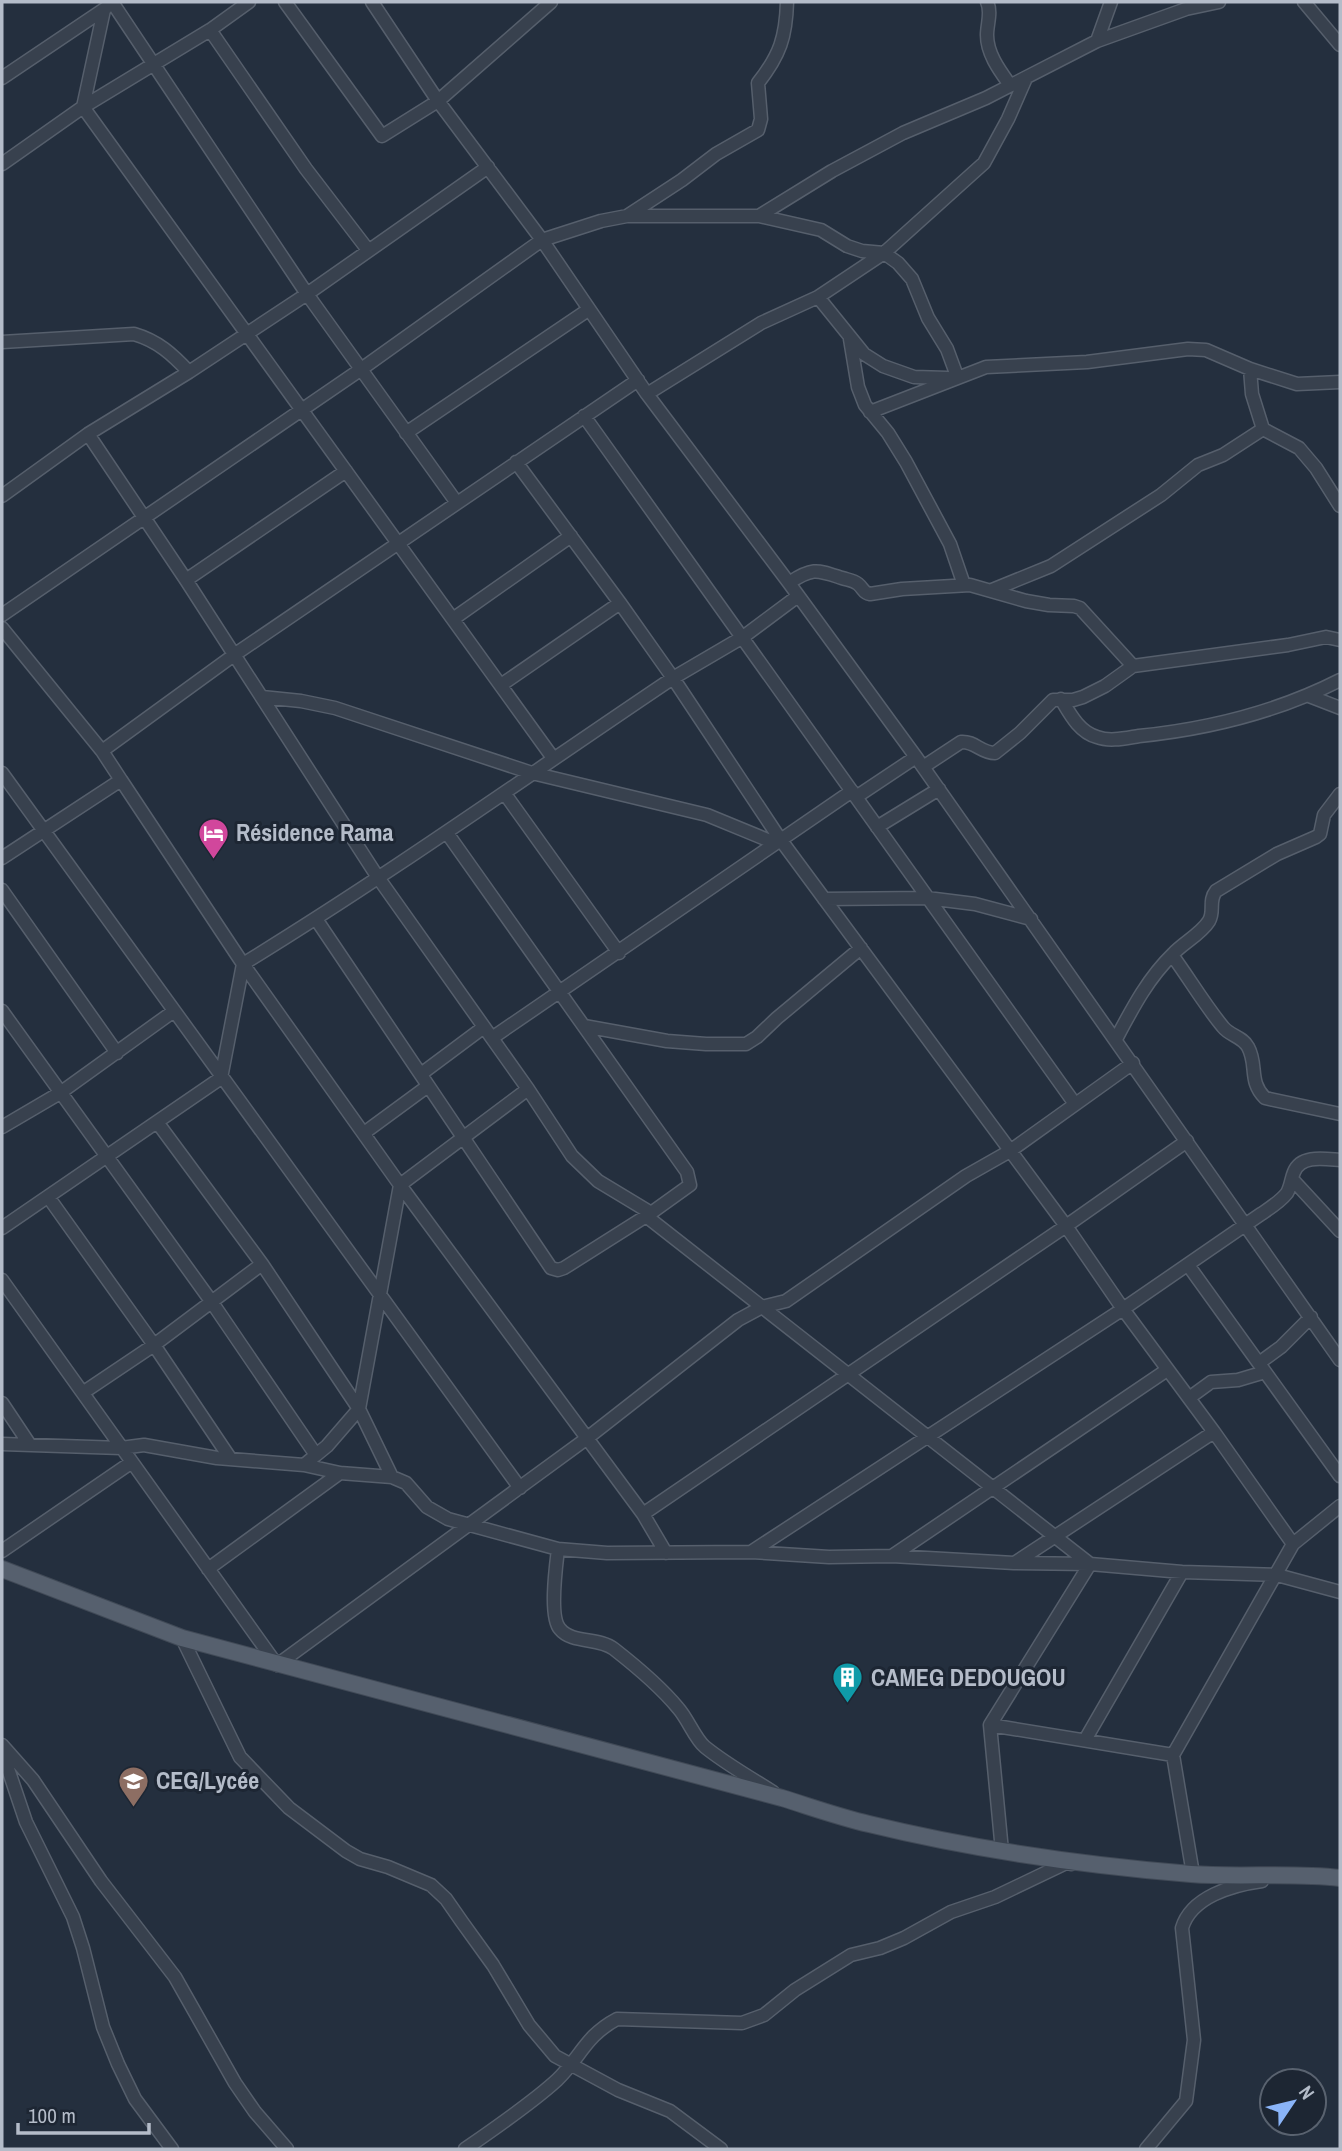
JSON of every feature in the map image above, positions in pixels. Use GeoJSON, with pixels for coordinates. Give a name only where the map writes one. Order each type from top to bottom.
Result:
{"type":"FeatureCollection","features":[{"type":"Feature","properties":{"kind":"main road"},"geometry":{"type":"LineString","coordinates":[[2,1569],[183,1638],[782,1798],[866,1824],[1047,1859],[1193,1874],[1308,1874],[1340,1878]]}},
{"type":"Feature","properties":{"kind":"street"},"geometry":{"type":"LineString","coordinates":[[2,164],[83,107],[154,66],[249,2]]}},
{"type":"Feature","properties":{"kind":"street"},"geometry":{"type":"LineString","coordinates":[[285,2],[382,136],[438,101],[551,2]]}},
{"type":"Feature","properties":{"kind":"street"},"geometry":{"type":"LineString","coordinates":[[372,2],[438,101],[542,240],[647,394],[920,762],[1340,1360]]}},
{"type":"Feature","properties":{"kind":"street"},"geometry":{"type":"LineString","coordinates":[[626,216],[682,180],[716,153],[758,130],[761,119],[758,83],[771,67],[784,41],[787,2]]}},
{"type":"Feature","properties":{"kind":"street"},"geometry":{"type":"LineString","coordinates":[[987,2],[990,6],[987,36],[995,65],[1010,85]]}},
{"type":"Feature","properties":{"kind":"street"},"geometry":{"type":"LineString","coordinates":[[1097,41],[1111,2]]}},
{"type":"Feature","properties":{"kind":"street"},"geometry":{"type":"LineString","coordinates":[[759,216],[832,171],[903,133],[1026,78],[1097,41],[1186,9],[1219,2]]}},
{"type":"Feature","properties":{"kind":"street"},"geometry":{"type":"LineString","coordinates":[[1304,2],[1340,45]]}},
{"type":"Feature","properties":{"kind":"street"},"geometry":{"type":"LineString","coordinates":[[110,5],[307,294],[457,503]]}},
{"type":"Feature","properties":{"kind":"street"},"geometry":{"type":"LineString","coordinates":[[2,78],[110,5]]}},
{"type":"Feature","properties":{"kind":"street"},"geometry":{"type":"LineString","coordinates":[[83,107],[110,5]]}},
{"type":"Feature","properties":{"kind":"street"},"geometry":{"type":"LineString","coordinates":[[210,30],[306,169],[368,250]]}},
{"type":"Feature","properties":{"kind":"street"},"geometry":{"type":"LineString","coordinates":[[647,394],[761,323],[818,297],[884,253],[984,163],[1026,78]]}},
{"type":"Feature","properties":{"kind":"street"},"geometry":{"type":"LineString","coordinates":[[83,107],[553,758]]}},
{"type":"Feature","properties":{"kind":"street"},"geometry":{"type":"LineString","coordinates":[[2,496],[88,434],[190,372],[307,294],[488,167]]}},
{"type":"Feature","properties":{"kind":"street"},"geometry":{"type":"LineString","coordinates":[[2,615],[360,370],[542,240],[601,221],[626,216],[759,216],[821,230],[847,246],[884,253],[898,263],[912,279],[928,318],[947,349],[955,377]]}},
{"type":"Feature","properties":{"kind":"street"},"geometry":{"type":"LineString","coordinates":[[818,297],[864,354],[883,366],[914,377],[955,377]]}},
{"type":"Feature","properties":{"kind":"street"},"geometry":{"type":"LineString","coordinates":[[406,433],[588,310]]}},
{"type":"Feature","properties":{"kind":"street"},"geometry":{"type":"LineString","coordinates":[[2,342],[134,334],[151,339],[164,347],[190,372]]}},
{"type":"Feature","properties":{"kind":"street"},"geometry":{"type":"LineString","coordinates":[[850,339],[858,387],[865,405],[888,433],[906,462],[950,544],[964,585]]}},
{"type":"Feature","properties":{"kind":"street"},"geometry":{"type":"LineString","coordinates":[[870,412],[986,366],[1087,362],[1188,349],[1206,350],[1250,369],[1297,384],[1340,382]]}},
{"type":"Feature","properties":{"kind":"street"},"geometry":{"type":"LineString","coordinates":[[1250,369],[1252,394],[1263,429],[1299,449],[1316,468],[1340,506]]}},
{"type":"Feature","properties":{"kind":"street"},"geometry":{"type":"LineString","coordinates":[[102,751],[234,655],[638,380]]}},
{"type":"Feature","properties":{"kind":"street"},"geometry":{"type":"LineString","coordinates":[[584,416],[1075,1104]]}},
{"type":"Feature","properties":{"kind":"street"},"geometry":{"type":"LineString","coordinates":[[992,590],[1051,566],[1161,495],[1198,465],[1223,455],[1263,429]]}},
{"type":"Feature","properties":{"kind":"street"},"geometry":{"type":"LineString","coordinates":[[88,434],[186,580],[377,876],[528,1089],[572,1156],[598,1181],[648,1215],[1090,1564]]}},
{"type":"Feature","properties":{"kind":"street"},"geometry":{"type":"LineString","coordinates":[[516,462],[673,678],[777,841],[861,948],[1066,1226],[1293,1544]]}},
{"type":"Feature","properties":{"kind":"street"},"geometry":{"type":"LineString","coordinates":[[186,580],[346,471]]}},
{"type":"Feature","properties":{"kind":"street"},"geometry":{"type":"LineString","coordinates":[[453,619],[571,536]]}},
{"type":"Feature","properties":{"kind":"street"},"geometry":{"type":"LineString","coordinates":[[789,583],[814,571],[828,572],[855,581],[865,594],[964,585],[992,590],[1026,601],[1074,606],[1080,608],[1133,666]]}},
{"type":"Feature","properties":{"kind":"street"},"geometry":{"type":"LineString","coordinates":[[2,1228],[221,1078],[243,964],[447,833],[673,678],[743,637],[798,596]]}},
{"type":"Feature","properties":{"kind":"street"},"geometry":{"type":"LineString","coordinates":[[501,685],[620,603]]}},
{"type":"Feature","properties":{"kind":"street"},"geometry":{"type":"LineString","coordinates":[[2,628],[102,751],[243,964],[401,1185],[643,1514],[666,1553]]}},
{"type":"Feature","properties":{"kind":"street"},"geometry":{"type":"LineString","coordinates":[[492,1038],[619,953],[777,841],[854,794],[961,742],[967,741],[985,752],[995,753],[1053,701],[1083,697],[1105,686],[1133,666],[1326,638],[1340,640]]}},
{"type":"Feature","properties":{"kind":"street"},"geometry":{"type":"LineString","coordinates":[[1061,699],[1081,727],[1098,738],[1112,739],[1163,734],[1221,722],[1309,696],[1340,680]]}},
{"type":"Feature","properties":{"kind":"street"},"geometry":{"type":"LineString","coordinates":[[1309,696],[1340,708]]}},
{"type":"Feature","properties":{"kind":"street"},"geometry":{"type":"LineString","coordinates":[[262,697],[335,708],[532,773],[707,815],[777,841]]}},
{"type":"Feature","properties":{"kind":"street"},"geometry":{"type":"LineString","coordinates":[[2,773],[520,1488]]}},
{"type":"Feature","properties":{"kind":"street"},"geometry":{"type":"LineString","coordinates":[[2,858],[121,780]]}},
{"type":"Feature","properties":{"kind":"street"},"geometry":{"type":"LineString","coordinates":[[877,827],[939,789]]}},
{"type":"Feature","properties":{"kind":"street"},"geometry":{"type":"LineString","coordinates":[[505,794],[619,953]]}},
{"type":"Feature","properties":{"kind":"street"},"geometry":{"type":"LineString","coordinates":[[1116,1039],[1139,997],[1172,955],[1208,923],[1212,914],[1212,896],[1216,891],[1277,854],[1320,834],[1324,816],[1340,794]]}},
{"type":"Feature","properties":{"kind":"street"},"geometry":{"type":"LineString","coordinates":[[316,919],[551,1268],[564,1268],[648,1215],[690,1185],[690,1178],[447,833]]}},
{"type":"Feature","properties":{"kind":"street"},"geometry":{"type":"LineString","coordinates":[[2,890],[117,1053]]}},
{"type":"Feature","properties":{"kind":"street"},"geometry":{"type":"LineString","coordinates":[[824,899],[927,898],[975,904],[1031,919]]}},
{"type":"Feature","properties":{"kind":"street"},"geometry":{"type":"LineString","coordinates":[[584,1026],[667,1041],[746,1044],[861,948]]}},
{"type":"Feature","properties":{"kind":"street"},"geometry":{"type":"LineString","coordinates":[[1172,955],[1224,1029],[1248,1045],[1255,1083],[1265,1098],[1340,1114]]}},
{"type":"Feature","properties":{"kind":"street"},"geometry":{"type":"LineString","coordinates":[[2,1011],[211,1301],[316,1455]]}},
{"type":"Feature","properties":{"kind":"street"},"geometry":{"type":"LineString","coordinates":[[2,1127],[60,1093],[174,1011]]}},
{"type":"Feature","properties":{"kind":"street"},"geometry":{"type":"LineString","coordinates":[[364,1133],[484,1027]]}},
{"type":"Feature","properties":{"kind":"street"},"geometry":{"type":"LineString","coordinates":[[2,1280],[277,1665],[586,1439],[738,1320],[762,1307],[786,1301],[966,1175],[1010,1151],[1133,1063]]}},
{"type":"Feature","properties":{"kind":"street"},"geometry":{"type":"LineString","coordinates":[[304,1465],[327,1446],[359,1409],[401,1185],[528,1089]]}},
{"type":"Feature","properties":{"kind":"street"},"geometry":{"type":"LineString","coordinates":[[157,1122],[262,1264],[359,1409],[392,1477]]}},
{"type":"Feature","properties":{"kind":"street"},"geometry":{"type":"LineString","coordinates":[[643,1514],[1066,1226],[1187,1140]]}},
{"type":"Feature","properties":{"kind":"street"},"geometry":{"type":"LineString","coordinates":[[751,1552],[1188,1265],[1280,1200],[1288,1191],[1297,1167],[1309,1160],[1340,1160]]}},
{"type":"Feature","properties":{"kind":"street"},"geometry":{"type":"LineString","coordinates":[[1293,1180],[1340,1231]]}},
{"type":"Feature","properties":{"kind":"street"},"geometry":{"type":"LineString","coordinates":[[48,1198],[154,1345],[230,1458]]}},
{"type":"Feature","properties":{"kind":"street"},"geometry":{"type":"LineString","coordinates":[[84,1392],[154,1345],[262,1264]]}},
{"type":"Feature","properties":{"kind":"street"},"geometry":{"type":"LineString","coordinates":[[1188,1265],[1340,1476]]}},
{"type":"Feature","properties":{"kind":"street"},"geometry":{"type":"LineString","coordinates":[[1189,1398],[1211,1382],[1238,1380],[1262,1368],[1311,1317]]}},
{"type":"Feature","properties":{"kind":"street"},"geometry":{"type":"LineString","coordinates":[[892,1556],[1167,1370]]}},
{"type":"Feature","properties":{"kind":"street"},"geometry":{"type":"LineString","coordinates":[[2,1403],[30,1446]]}},
{"type":"Feature","properties":{"kind":"street"},"geometry":{"type":"LineString","coordinates":[[1014,1563],[1214,1432]]}},
{"type":"Feature","properties":{"kind":"street"},"geometry":{"type":"LineString","coordinates":[[2,1444],[121,1448],[145,1445],[206,1457],[304,1465],[340,1473],[392,1477],[406,1483],[433,1511],[466,1526],[558,1549],[607,1553],[751,1552],[829,1557],[892,1556],[1090,1564],[1182,1572],[1277,1575],[1340,1592]]}},
{"type":"Feature","properties":{"kind":"street"},"geometry":{"type":"LineString","coordinates":[[2,1551],[131,1462]]}},
{"type":"Feature","properties":{"kind":"street"},"geometry":{"type":"LineString","coordinates":[[208,1569],[340,1473]]}},
{"type":"Feature","properties":{"kind":"street"},"geometry":{"type":"LineString","coordinates":[[1193,1874],[1173,1755],[1293,1544],[1340,1506]]}},
{"type":"Feature","properties":{"kind":"street"},"geometry":{"type":"LineString","coordinates":[[558,1549],[555,1591],[556,1622],[559,1629],[566,1634],[605,1643],[613,1648],[677,1706],[703,1745],[782,1798]]}},
{"type":"Feature","properties":{"kind":"street"},"geometry":{"type":"LineString","coordinates":[[1002,1851],[989,1725],[1090,1564]]}},
{"type":"Feature","properties":{"kind":"street"},"geometry":{"type":"LineString","coordinates":[[1085,1740],[1182,1572]]}},
{"type":"Feature","properties":{"kind":"street"},"geometry":{"type":"LineString","coordinates":[[183,1638],[240,1757],[289,1808],[360,1859],[388,1867],[431,1885],[446,1899],[493,1965],[538,2038],[555,2056],[618,2090],[670,2111],[720,2149]]}},
{"type":"Feature","properties":{"kind":"street"},"geometry":{"type":"LineString","coordinates":[[989,1725],[1173,1755]]}},
{"type":"Feature","properties":{"kind":"street"},"geometry":{"type":"LineString","coordinates":[[2,1745],[33,1780],[101,1881],[175,1977],[229,2075],[255,2112],[287,2149]]}},
{"type":"Feature","properties":{"kind":"street"},"geometry":{"type":"LineString","coordinates":[[2,1751],[26,1822],[72,1917],[83,1948],[103,2027],[118,2064],[135,2099],[172,2149]]}},
{"type":"Feature","properties":{"kind":"street"},"geometry":{"type":"LineString","coordinates":[[465,2149],[555,2082],[583,2045],[601,2028],[617,2019],[742,2023],[754,2020],[851,1955],[904,1938],[951,1912],[995,1897],[1066,1863],[1171,1872]]}},
{"type":"Feature","properties":{"kind":"street"},"geometry":{"type":"LineString","coordinates":[[1146,2149],[1186,2101],[1194,2040],[1182,1928],[1186,1917],[1205,1900],[1239,1884],[1308,1874]]}},
{"type":"Feature","properties":{"kind":"place","name":"Résidence Rama"},"geometry":{"type":"Point","coordinates":[213,860]}},
{"type":"Feature","properties":{"kind":"place","name":"CAMEG DEDOUGOU"},"geometry":{"type":"Point","coordinates":[848,1705]}},
{"type":"Feature","properties":{"kind":"place","name":"CEG/Lycée"},"geometry":{"type":"Point","coordinates":[133,1808]}}]}
